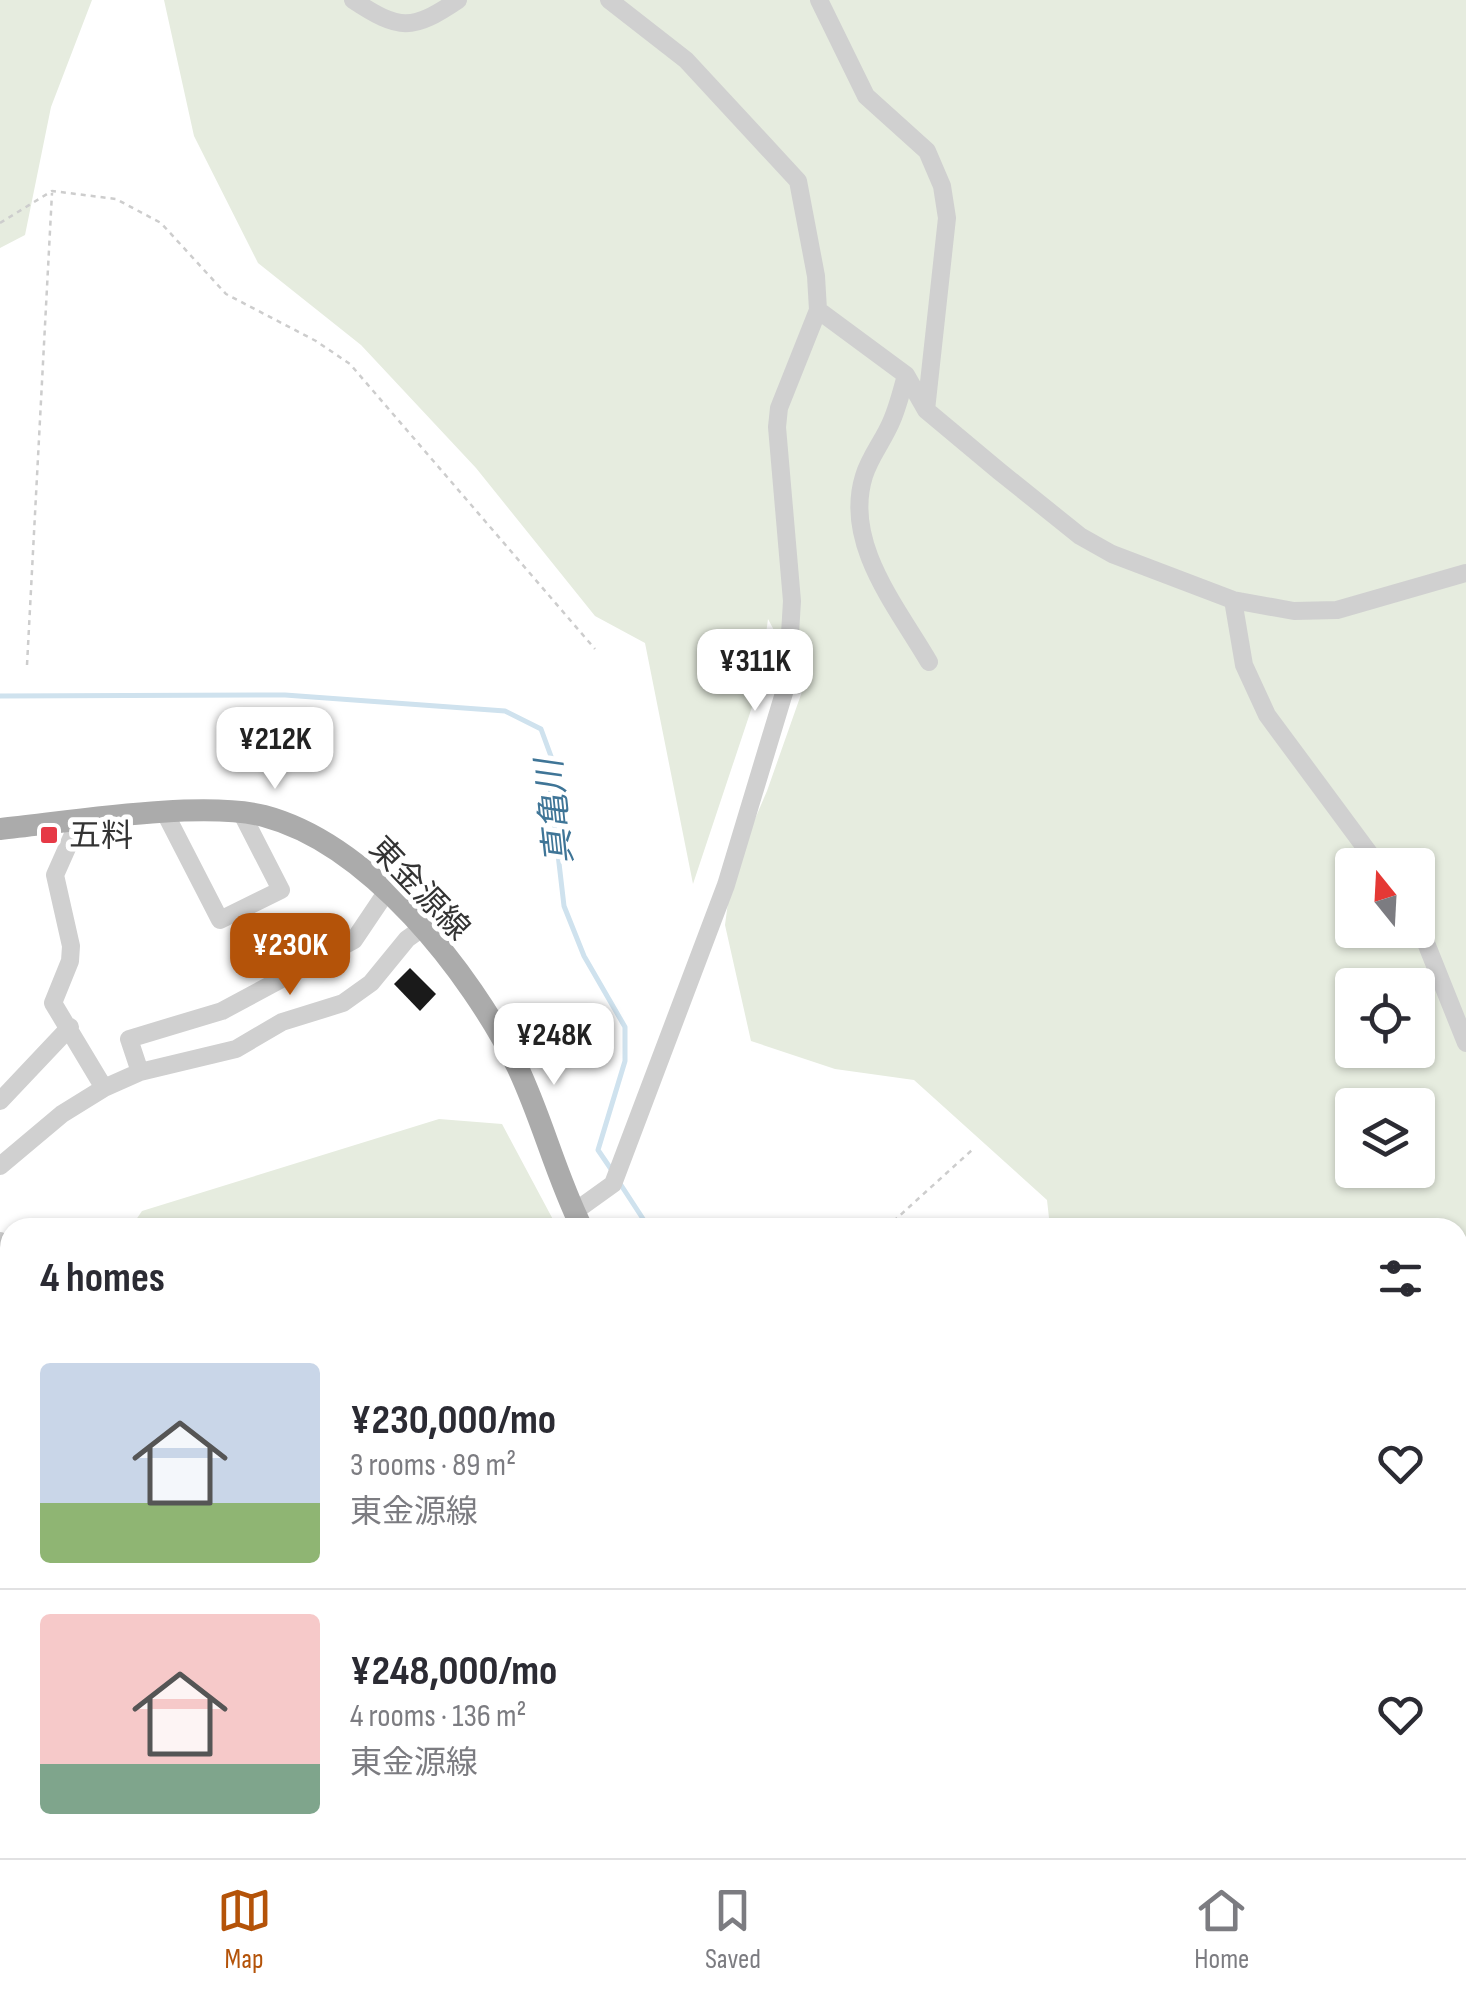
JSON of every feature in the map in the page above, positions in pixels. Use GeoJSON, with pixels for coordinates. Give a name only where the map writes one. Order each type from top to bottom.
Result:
{"type":"FeatureCollection","features":[{"type":"Feature","properties":{"kind":"main road","name":"東金源線"},"geometry":{"type":"LineString","coordinates":[[0,829],[79,820],[242,814],[264,816],[320,838],[387,891],[421,929],[498,1032],[518,1069],[577,1218]]}},
{"type":"Feature","properties":{"kind":"street"},"geometry":{"type":"LineString","coordinates":[[353,0],[382,19],[403,26],[425,22],[458,0]]}},
{"type":"Feature","properties":{"kind":"street"},"geometry":{"type":"LineString","coordinates":[[580,1218],[613,1184],[726,886],[780,714],[793,628],[777,427],[780,408],[818,310],[816,276],[798,181],[686,60],[610,0]]}},
{"type":"Feature","properties":{"kind":"street"},"geometry":{"type":"LineString","coordinates":[[819,0],[866,96],[927,151],[942,186],[948,218],[926,410]]}},
{"type":"Feature","properties":{"kind":"street"},"geometry":{"type":"LineString","coordinates":[[818,310],[906,375],[926,410],[1080,536],[1112,554],[1232,600],[1294,611],[1337,610],[1466,573]]}},
{"type":"Feature","properties":{"kind":"street"},"geometry":{"type":"LineString","coordinates":[[906,375],[893,420],[866,471],[857,502],[860,530],[872,565],[929,662]]}},
{"type":"Feature","properties":{"kind":"street"},"geometry":{"type":"LineString","coordinates":[[1232,600],[1244,666],[1267,715],[1365,848]]}},
{"type":"Feature","properties":{"kind":"street"},"geometry":{"type":"LineString","coordinates":[[166,815],[220,920],[280,890],[242,814]]}},
{"type":"Feature","properties":{"kind":"street"},"geometry":{"type":"LineString","coordinates":[[79,820],[55,875],[70,960],[53,1004],[104,1088]]}},
{"type":"Feature","properties":{"kind":"street"},"geometry":{"type":"LineString","coordinates":[[140,1072],[129,1039],[222,1011],[354,940],[387,891]]}},
{"type":"Feature","properties":{"kind":"street"},"geometry":{"type":"LineString","coordinates":[[0,1166],[62,1114],[104,1088],[140,1072],[236,1048],[282,1022],[343,1003],[371,982],[407,939],[421,929]]}},
{"type":"Feature","properties":{"kind":"street"},"geometry":{"type":"LineString","coordinates":[[1428,948],[1466,1043]]}},
{"type":"Feature","properties":{"kind":"street"},"geometry":{"type":"LineString","coordinates":[[0,1100],[70,1027]]}},
{"type":"Feature","properties":{"kind":"path"},"geometry":{"type":"LineString","coordinates":[[26,665],[52,191]]}},
{"type":"Feature","properties":{"kind":"path"},"geometry":{"type":"LineString","coordinates":[[0,223],[52,191],[116,199],[143,212],[183,244],[226,294],[316,341],[350,364],[595,649]]}},
{"type":"Feature","properties":{"kind":"path"},"geometry":{"type":"LineString","coordinates":[[897,1218],[972,1150]]}},
{"type":"Feature","properties":{"kind":"shaded area"},"geometry":{"type":"Polygon","coordinates":[[[0,0],[92,0],[51,107],[25,235],[0,248],[0,0]]]}},
{"type":"Feature","properties":{"kind":"shaded area"},"geometry":{"type":"Polygon","coordinates":[[[164,0],[1466,0],[1466,1218],[1049,1218],[1047,1200],[914,1080],[835,1069],[751,1041],[725,925],[732,872],[767,791],[804,686],[768,619],[759,686],[693,884],[645,643],[595,616],[476,468],[361,345],[258,263],[194,136],[164,0]]]}},
{"type":"Feature","properties":{"kind":"shaded area"},"geometry":{"type":"Polygon","coordinates":[[[439,1119],[502,1124],[552,1218],[137,1218],[142,1211],[439,1119]]]}},
{"type":"Feature","properties":{"kind":"building"},"geometry":{"type":"Polygon","coordinates":[[[410,968],[436,994],[420,1011],[394,984],[410,968]]]}},
{"type":"Feature","properties":{"kind":"waterway","name":"真亀川"},"geometry":{"type":"LineString","coordinates":[[0,696],[285,695],[505,711],[541,729],[552,759],[549,777],[564,906],[584,956],[625,1027],[625,1061],[598,1150],[613,1172]]}},
{"type":"Feature","properties":{"kind":"waterway","name":"真亀川"},"geometry":{"type":"LineString","coordinates":[[619,1182],[642,1218]]}},
{"type":"Feature","properties":{"kind":"place","name":"五料"},"geometry":{"type":"Point","coordinates":[49,835]}}]}
